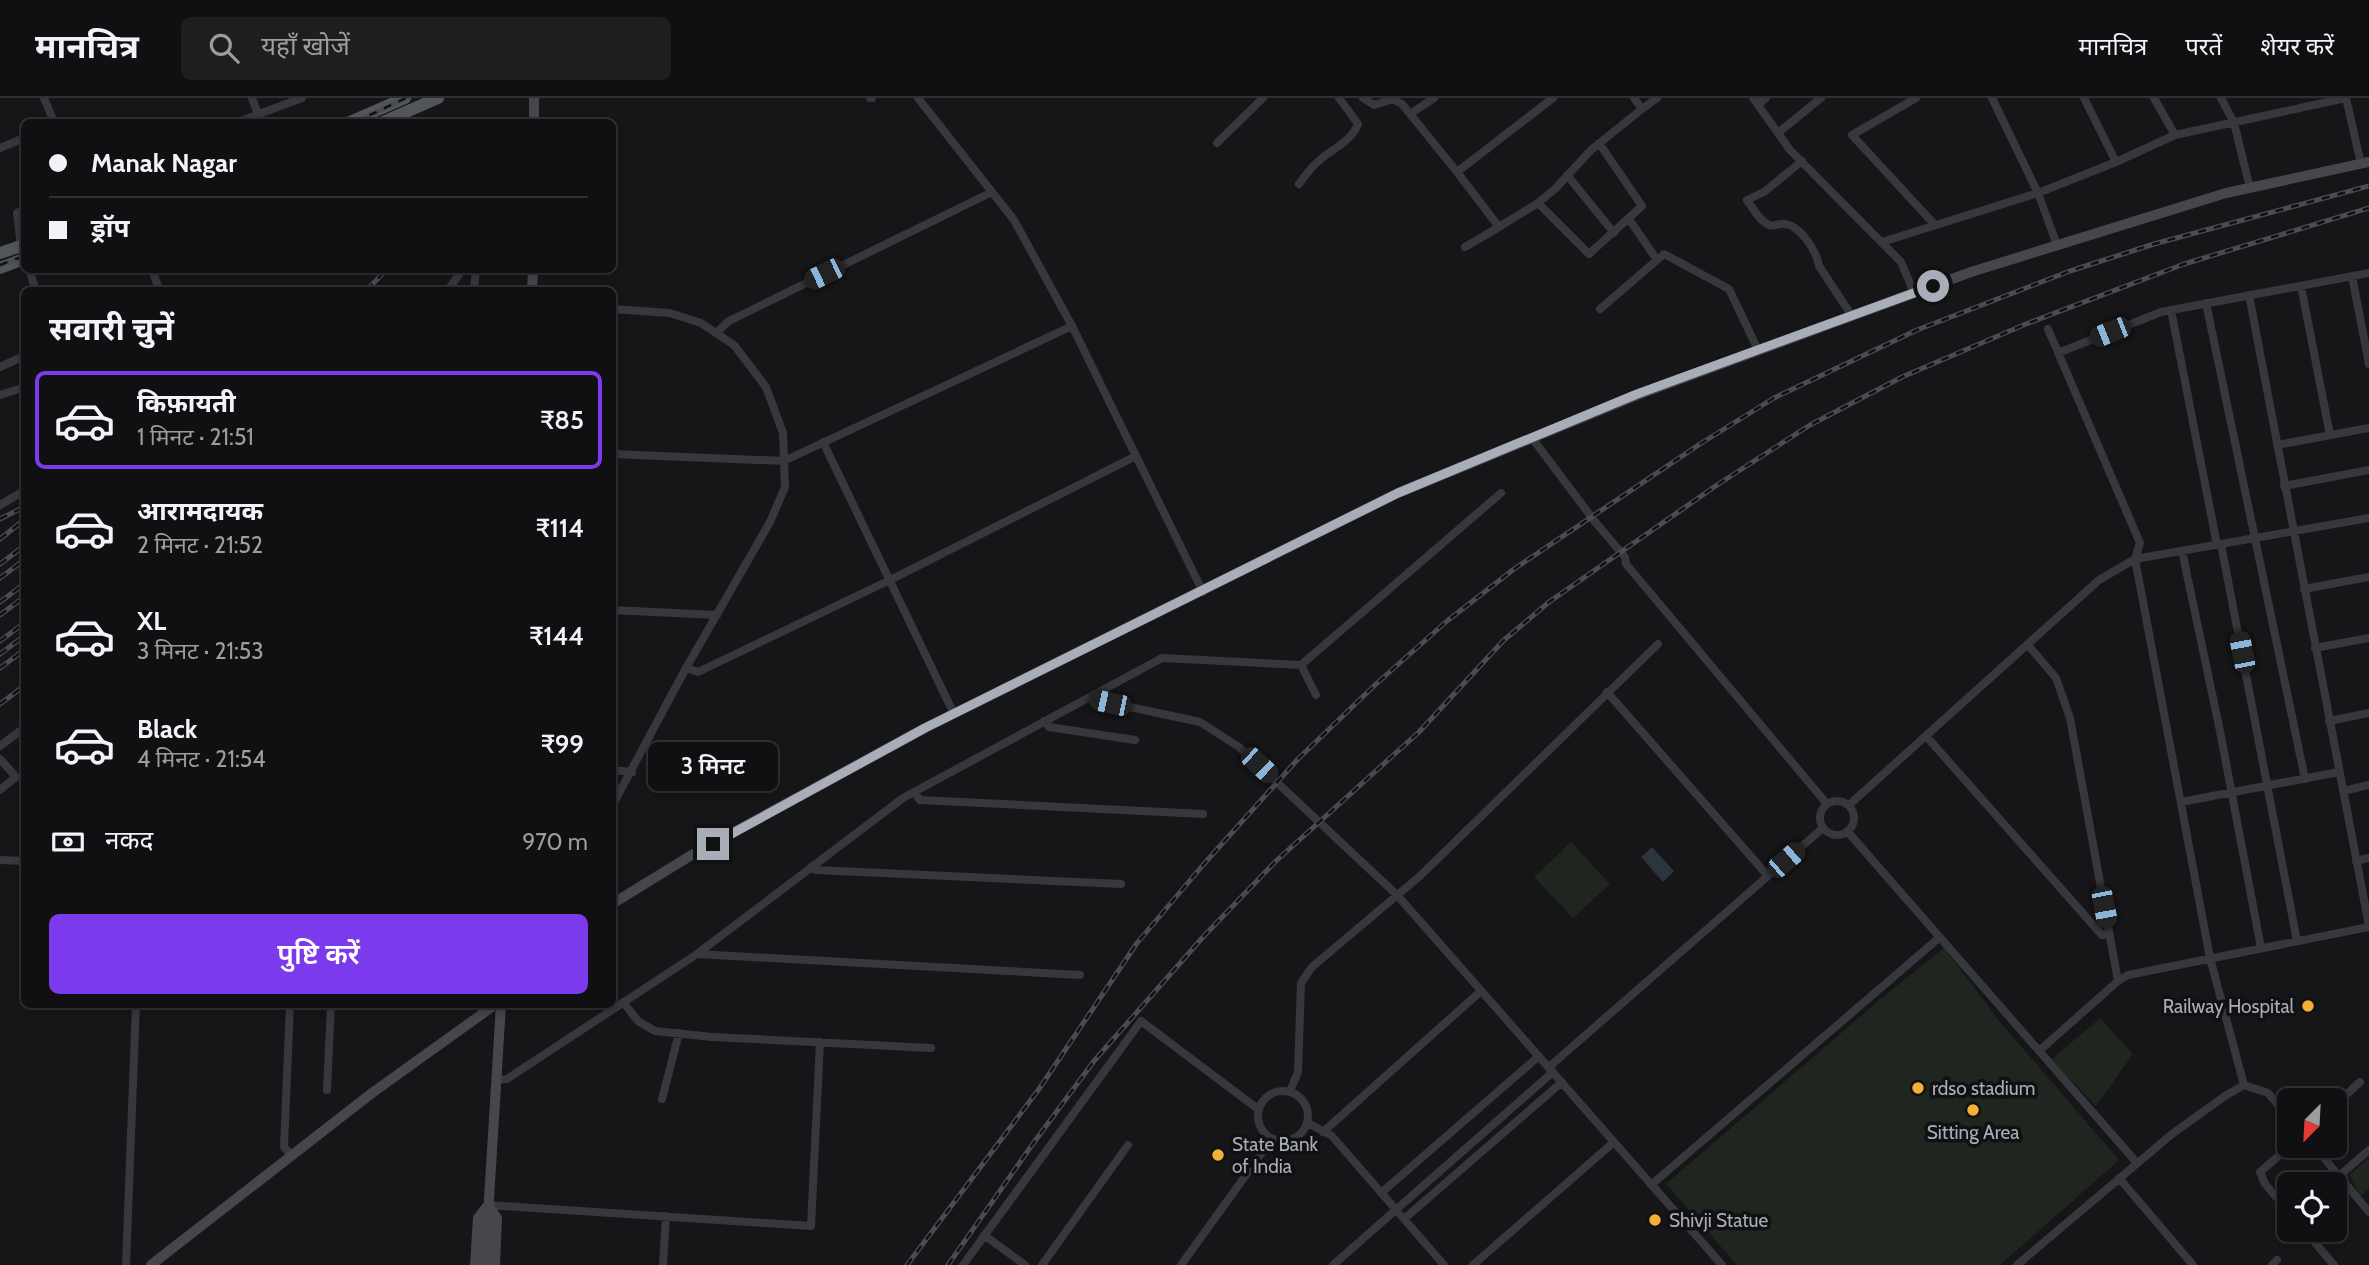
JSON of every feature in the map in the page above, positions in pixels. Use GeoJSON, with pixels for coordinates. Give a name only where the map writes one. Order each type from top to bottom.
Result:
{"type":"FeatureCollection","features":[{"type":"Feature","properties":{"kind":"main road"},"geometry":{"type":"LineString","coordinates":[[357,119],[405,98]]}},
{"type":"Feature","properties":{"kind":"main road"},"geometry":{"type":"LineString","coordinates":[[390,119],[438,98]]}},
{"type":"Feature","properties":{"kind":"main road"},"geometry":{"type":"LineString","coordinates":[[0,253],[21,246]]}},
{"type":"Feature","properties":{"kind":"main road"},"geometry":{"type":"LineString","coordinates":[[0,268],[21,260]]}},
{"type":"Feature","properties":{"kind":"street"},"geometry":{"type":"LineString","coordinates":[[44,98],[53,119]]}},
{"type":"Feature","properties":{"kind":"street"},"geometry":{"type":"LineString","coordinates":[[252,98],[259,119],[302,98]]}},
{"type":"Feature","properties":{"kind":"street"},"geometry":{"type":"LineString","coordinates":[[534,98],[534,119]]}},
{"type":"Feature","properties":{"kind":"street"},"geometry":{"type":"LineString","coordinates":[[918,98],[1014,220],[1072,326],[1203,592]]}},
{"type":"Feature","properties":{"kind":"street"},"geometry":{"type":"LineString","coordinates":[[1216,143],[1263,98]]}},
{"type":"Feature","properties":{"kind":"street"},"geometry":{"type":"LineString","coordinates":[[1299,184],[1320,160],[1354,134],[1358,124],[1339,98]]}},
{"type":"Feature","properties":{"kind":"street"},"geometry":{"type":"LineString","coordinates":[[1363,98],[1374,105],[1393,99],[1402,104],[1499,227]]}},
{"type":"Feature","properties":{"kind":"street"},"geometry":{"type":"LineString","coordinates":[[1410,114],[1434,98]]}},
{"type":"Feature","properties":{"kind":"street"},"geometry":{"type":"LineString","coordinates":[[1457,172],[1553,98]]}},
{"type":"Feature","properties":{"kind":"street"},"geometry":{"type":"LineString","coordinates":[[1634,98],[1642,109]]}},
{"type":"Feature","properties":{"kind":"street"},"geometry":{"type":"LineString","coordinates":[[1465,247],[1538,203],[1599,143],[1657,98]]}},
{"type":"Feature","properties":{"kind":"street"},"geometry":{"type":"LineString","coordinates":[[1766,98],[1755,101],[1778,133],[1901,262],[1914,293]]}},
{"type":"Feature","properties":{"kind":"street"},"geometry":{"type":"LineString","coordinates":[[1778,133],[1821,98]]}},
{"type":"Feature","properties":{"kind":"street"},"geometry":{"type":"LineString","coordinates":[[1992,98],[2038,192],[2057,245]]}},
{"type":"Feature","properties":{"kind":"street"},"geometry":{"type":"LineString","coordinates":[[2084,98],[2116,162]]}},
{"type":"Feature","properties":{"kind":"street"},"geometry":{"type":"LineString","coordinates":[[2154,98],[2175,135]]}},
{"type":"Feature","properties":{"kind":"street"},"geometry":{"type":"LineString","coordinates":[[2221,98],[2234,123],[2250,188]]}},
{"type":"Feature","properties":{"kind":"street"},"geometry":{"type":"LineString","coordinates":[[2298,98],[2301,108]]}},
{"type":"Feature","properties":{"kind":"street"},"geometry":{"type":"LineString","coordinates":[[616,902],[690,856],[954,714],[1398,493],[1637,394],[1971,272],[2226,193],[2365,163],[2346,98],[2175,135],[2116,162],[2038,192],[1882,242]]}},
{"type":"Feature","properties":{"kind":"street"},"geometry":{"type":"LineString","coordinates":[[1912,99],[1852,135],[1934,224]]}},
{"type":"Feature","properties":{"kind":"street"},"geometry":{"type":"LineString","coordinates":[[0,148],[21,139]]}},
{"type":"Feature","properties":{"kind":"street"},"geometry":{"type":"LineString","coordinates":[[1538,203],[1589,254],[1643,206],[1599,143]]}},
{"type":"Feature","properties":{"kind":"street"},"geometry":{"type":"LineString","coordinates":[[1802,161],[1764,192],[1747,200],[1767,224],[1774,226],[1783,223],[1800,233],[1810,245],[1818,258],[1819,266],[1852,316]]}},
{"type":"Feature","properties":{"kind":"street"},"geometry":{"type":"LineString","coordinates":[[1567,175],[1614,233]]}},
{"type":"Feature","properties":{"kind":"street"},"geometry":{"type":"LineString","coordinates":[[716,333],[729,321],[992,192]]}},
{"type":"Feature","properties":{"kind":"street"},"geometry":{"type":"LineString","coordinates":[[21,211],[17,213],[21,234]]}},
{"type":"Feature","properties":{"kind":"street"},"geometry":{"type":"LineString","coordinates":[[1629,219],[1657,260]]}},
{"type":"Feature","properties":{"kind":"street"},"geometry":{"type":"LineString","coordinates":[[1600,309],[1664,254],[1729,289],[1758,350]]}},
{"type":"Feature","properties":{"kind":"street"},"geometry":{"type":"LineString","coordinates":[[2058,354],[2161,312],[2369,273]]}},
{"type":"Feature","properties":{"kind":"street"},"geometry":{"type":"LineString","coordinates":[[2352,276],[2369,364]]}},
{"type":"Feature","properties":{"kind":"street"},"geometry":{"type":"LineString","coordinates":[[2301,286],[2330,435]]}},
{"type":"Feature","properties":{"kind":"street"},"geometry":{"type":"LineString","coordinates":[[2039,1051],[2128,975],[2369,927],[2249,295]]}},
{"type":"Feature","properties":{"kind":"street"},"geometry":{"type":"LineString","coordinates":[[2206,303],[2305,779]]}},
{"type":"Feature","properties":{"kind":"street"},"geometry":{"type":"LineString","coordinates":[[616,309],[670,313],[701,323],[734,345],[766,387],[783,433],[785,487],[770,522],[686,668],[616,799]]}},
{"type":"Feature","properties":{"kind":"street"},"geometry":{"type":"LineString","coordinates":[[2171,310],[2297,941]]}},
{"type":"Feature","properties":{"kind":"street"},"geometry":{"type":"LineString","coordinates":[[616,454],[784,461],[1072,326]]}},
{"type":"Feature","properties":{"kind":"street"},"geometry":{"type":"LineString","coordinates":[[2048,329],[2140,543],[2135,559],[2180,803],[2210,958],[2244,1085]]}},
{"type":"Feature","properties":{"kind":"street"},"geometry":{"type":"LineString","coordinates":[[0,367],[21,357]]}},
{"type":"Feature","properties":{"kind":"street"},"geometry":{"type":"LineString","coordinates":[[0,395],[19,389]]}},
{"type":"Feature","properties":{"kind":"street"},"geometry":{"type":"LineString","coordinates":[[2277,445],[2369,428]]}},
{"type":"Feature","properties":{"kind":"street"},"geometry":{"type":"LineString","coordinates":[[1532,438],[1625,557],[1626,564],[1827,804]]}},
{"type":"Feature","properties":{"kind":"street"},"geometry":{"type":"LineString","coordinates":[[823,442],[954,714]]}},
{"type":"Feature","properties":{"kind":"street"},"geometry":{"type":"LineString","coordinates":[[686,668],[698,672],[890,580],[1136,456]]}},
{"type":"Feature","properties":{"kind":"street"},"geometry":{"type":"LineString","coordinates":[[2284,486],[2369,470]]}},
{"type":"Feature","properties":{"kind":"street"},"geometry":{"type":"LineString","coordinates":[[0,505],[21,493]]}},
{"type":"Feature","properties":{"kind":"street"},"geometry":{"type":"LineString","coordinates":[[616,1007],[697,954],[914,792],[1162,658],[1301,665],[1501,493]]}},
{"type":"Feature","properties":{"kind":"street"},"geometry":{"type":"LineString","coordinates":[[1849,805],[2099,580],[2135,559],[2369,518]]}},
{"type":"Feature","properties":{"kind":"street"},"geometry":{"type":"LineString","coordinates":[[2182,551],[2261,948]]}},
{"type":"Feature","properties":{"kind":"street"},"geometry":{"type":"LineString","coordinates":[[2304,589],[2369,578]]}},
{"type":"Feature","properties":{"kind":"street"},"geometry":{"type":"LineString","coordinates":[[616,610],[717,615]]}},
{"type":"Feature","properties":{"kind":"street"},"geometry":{"type":"LineString","coordinates":[[2315,648],[2369,638]]}},
{"type":"Feature","properties":{"kind":"street"},"geometry":{"type":"LineString","coordinates":[[1290,1091],[1298,1072],[1301,983],[1312,967],[1420,876],[1658,644]]}},
{"type":"Feature","properties":{"kind":"street"},"geometry":{"type":"LineString","coordinates":[[2028,645],[2056,678],[2070,718],[2118,981]]}},
{"type":"Feature","properties":{"kind":"street"},"geometry":{"type":"LineString","coordinates":[[1301,665],[1316,695]]}},
{"type":"Feature","properties":{"kind":"street"},"geometry":{"type":"LineString","coordinates":[[1607,692],[1768,876]]}},
{"type":"Feature","properties":{"kind":"street"},"geometry":{"type":"LineString","coordinates":[[1088,698],[1200,722],[1239,747],[1397,895],[1721,1265]]}},
{"type":"Feature","properties":{"kind":"street"},"geometry":{"type":"LineString","coordinates":[[2329,721],[2369,713]]}},
{"type":"Feature","properties":{"kind":"street"},"geometry":{"type":"LineString","coordinates":[[1044,722],[1049,727],[1135,740]]}},
{"type":"Feature","properties":{"kind":"street"},"geometry":{"type":"LineString","coordinates":[[0,746],[21,729]]}},
{"type":"Feature","properties":{"kind":"street"},"geometry":{"type":"LineString","coordinates":[[1926,736],[2102,935],[2109,934]]}},
{"type":"Feature","properties":{"kind":"street"},"geometry":{"type":"LineString","coordinates":[[0,759],[20,775],[0,790]]}},
{"type":"Feature","properties":{"kind":"street"},"geometry":{"type":"LineString","coordinates":[[616,770],[632,772]]}},
{"type":"Feature","properties":{"kind":"street"},"geometry":{"type":"LineString","coordinates":[[2180,803],[2339,772]]}},
{"type":"Feature","properties":{"kind":"street"},"geometry":{"type":"LineString","coordinates":[[2343,791],[2369,785]]}},
{"type":"Feature","properties":{"kind":"street"},"geometry":{"type":"LineString","coordinates":[[914,792],[920,800],[1203,814]]}},
{"type":"Feature","properties":{"kind":"street"},"geometry":{"type":"LineString","coordinates":[[1838,800],[1849,805],[1854,815],[1853,824],[1842,835],[1834,835],[1823,828],[1819,815],[1827,804],[1838,800]]}},
{"type":"Feature","properties":{"kind":"street"},"geometry":{"type":"LineString","coordinates":[[1333,1265],[1823,828]]}},
{"type":"Feature","properties":{"kind":"street"},"geometry":{"type":"LineString","coordinates":[[1847,831],[2137,1163]]}},
{"type":"Feature","properties":{"kind":"street"},"geometry":{"type":"LineString","coordinates":[[2356,861],[2369,859]]}},
{"type":"Feature","properties":{"kind":"street"},"geometry":{"type":"LineString","coordinates":[[0,860],[21,861]]}},
{"type":"Feature","properties":{"kind":"street"},"geometry":{"type":"LineString","coordinates":[[811,867],[830,871],[1121,884]]}},
{"type":"Feature","properties":{"kind":"street"},"geometry":{"type":"LineString","coordinates":[[1651,1185],[1940,937]]}},
{"type":"Feature","properties":{"kind":"street"},"geometry":{"type":"LineString","coordinates":[[697,954],[1080,975]]}},
{"type":"Feature","properties":{"kind":"street"},"geometry":{"type":"LineString","coordinates":[[1323,1132],[1481,991]]}},
{"type":"Feature","properties":{"kind":"street"},"geometry":{"type":"LineString","coordinates":[[623,1002],[638,1021],[654,1031],[931,1048]]}},
{"type":"Feature","properties":{"kind":"street"},"geometry":{"type":"LineString","coordinates":[[126,1265],[136,1008]]}},
{"type":"Feature","properties":{"kind":"street"},"geometry":{"type":"LineString","coordinates":[[290,1008],[284,1147],[292,1156]]}},
{"type":"Feature","properties":{"kind":"street"},"geometry":{"type":"LineString","coordinates":[[327,1090],[331,1008]]}},
{"type":"Feature","properties":{"kind":"street"},"geometry":{"type":"LineString","coordinates":[[151,1265],[372,1093],[492,1008]]}},
{"type":"Feature","properties":{"kind":"street"},"geometry":{"type":"LineString","coordinates":[[485,1265],[498,1008]]}},
{"type":"Feature","properties":{"kind":"street"},"geometry":{"type":"LineString","coordinates":[[496,1080],[507,1079],[614,1008]]}},
{"type":"Feature","properties":{"kind":"street"},"geometry":{"type":"LineString","coordinates":[[963,1265],[1141,1021],[1258,1109]]}},
{"type":"Feature","properties":{"kind":"street"},"geometry":{"type":"LineString","coordinates":[[662,1099],[679,1033]]}},
{"type":"Feature","properties":{"kind":"street"},"geometry":{"type":"LineString","coordinates":[[475,1265],[478,1218],[488,1211],[666,1216],[811,1226],[820,1042]]}},
{"type":"Feature","properties":{"kind":"street"},"geometry":{"type":"LineString","coordinates":[[1381,1193],[1539,1056]]}},
{"type":"Feature","properties":{"kind":"street"},"geometry":{"type":"LineString","coordinates":[[1404,1219],[1562,1082]]}},
{"type":"Feature","properties":{"kind":"street"},"geometry":{"type":"LineString","coordinates":[[2347,1094],[2360,1082]]}},
{"type":"Feature","properties":{"kind":"street"},"geometry":{"type":"LineString","coordinates":[[2017,1265],[2137,1163],[2225,1096],[2244,1085],[2268,1093],[2277,1103]]}},
{"type":"Feature","properties":{"kind":"street"},"geometry":{"type":"LineString","coordinates":[[1278,1090],[1290,1091],[1306,1104],[1308,1123],[1295,1139],[1285,1142],[1272,1139],[1260,1128],[1258,1109],[1262,1100],[1270,1093],[1278,1090]]}},
{"type":"Feature","properties":{"kind":"street"},"geometry":{"type":"LineString","coordinates":[[1308,1123],[1332,1136],[1444,1265]]}},
{"type":"Feature","properties":{"kind":"street"},"geometry":{"type":"LineString","coordinates":[[1181,1265],[1272,1139]]}},
{"type":"Feature","properties":{"kind":"street"},"geometry":{"type":"LineString","coordinates":[[1473,1265],[1614,1142]]}},
{"type":"Feature","properties":{"kind":"street"},"geometry":{"type":"LineString","coordinates":[[1042,1265],[1128,1145]]}},
{"type":"Feature","properties":{"kind":"street"},"geometry":{"type":"LineString","coordinates":[[2344,1172],[2369,1150]]}},
{"type":"Feature","properties":{"kind":"street"},"geometry":{"type":"LineString","coordinates":[[2277,1157],[2260,1172],[2265,1184],[2277,1198]]}},
{"type":"Feature","properties":{"kind":"street"},"geometry":{"type":"LineString","coordinates":[[2324,1158],[2336,1172]]}},
{"type":"Feature","properties":{"kind":"street"},"geometry":{"type":"LineString","coordinates":[[2119,1178],[2193,1265]]}},
{"type":"Feature","properties":{"kind":"street"},"geometry":{"type":"LineString","coordinates":[[2347,1186],[2369,1212]]}},
{"type":"Feature","properties":{"kind":"street"},"geometry":{"type":"LineString","coordinates":[[2360,1201],[2369,1194]]}},
{"type":"Feature","properties":{"kind":"street"},"geometry":{"type":"LineString","coordinates":[[488,1211],[497,1218],[495,1265]]}},
{"type":"Feature","properties":{"kind":"street"},"geometry":{"type":"LineString","coordinates":[[663,1265],[666,1216]]}},
{"type":"Feature","properties":{"kind":"street"},"geometry":{"type":"LineString","coordinates":[[984,1235],[1025,1265]]}},
{"type":"Feature","properties":{"kind":"street"},"geometry":{"type":"LineString","coordinates":[[2314,1242],[2334,1265]]}},
{"type":"Feature","properties":{"kind":"shaded area"},"geometry":{"type":"Polygon","coordinates":[[[1571,842],[1610,884],[1573,918],[1534,877],[1571,842]]]}},
{"type":"Feature","properties":{"kind":"shaded area"},"geometry":{"type":"Polygon","coordinates":[[[1652,847],[1674,871],[1663,882],[1641,857],[1652,847]]]}},
{"type":"Feature","properties":{"kind":"shaded area","name":"rdso stadium"},"geometry":{"type":"Polygon","coordinates":[[[1944,948],[1996,1017],[2119,1160],[2000,1265],[1737,1265],[1666,1184],[1884,996],[1944,948]]]}},
{"type":"Feature","properties":{"kind":"shaded area"},"geometry":{"type":"Polygon","coordinates":[[[2100,1018],[2133,1054],[2096,1106],[2051,1060],[2100,1018]]]}},
{"type":"Feature","properties":{"kind":"shaded area"},"geometry":{"type":"Polygon","coordinates":[[[2369,1158],[2369,1189],[2360,1196],[2349,1175],[2369,1158]]]}},
{"type":"Feature","properties":{"kind":"railway"},"geometry":{"type":"LineString","coordinates":[[361,119],[406,98]]}},
{"type":"Feature","properties":{"kind":"railway"},"geometry":{"type":"LineString","coordinates":[[907,1265],[1039,1089],[1137,943],[1203,865],[1298,759],[1376,684],[1447,621],[1514,569],[1700,444],[1774,398],[1917,330],[2070,271],[2154,244],[2369,186]]}},
{"type":"Feature","properties":{"kind":"railway"},"geometry":{"type":"LineString","coordinates":[[948,1265],[1094,1061],[1203,937],[1276,861],[1419,732],[1503,641],[1549,602],[1717,485],[1810,425],[1902,377],[2026,324],[2184,264],[2369,208]]}},
{"type":"Feature","properties":{"kind":"railway"},"geometry":{"type":"LineString","coordinates":[[0,265],[21,257]]}},
{"type":"Feature","properties":{"kind":"railway"},"geometry":{"type":"LineString","coordinates":[[370,287],[383,273]]}},
{"type":"Feature","properties":{"kind":"railway"},"geometry":{"type":"LineString","coordinates":[[0,519],[21,508]]}},
{"type":"Feature","properties":{"kind":"railway"},"geometry":{"type":"LineString","coordinates":[[0,539],[21,522]]}},
{"type":"Feature","properties":{"kind":"railway"},"geometry":{"type":"LineString","coordinates":[[0,564],[21,548]]}},
{"type":"Feature","properties":{"kind":"railway"},"geometry":{"type":"LineString","coordinates":[[0,578],[21,562]]}},
{"type":"Feature","properties":{"kind":"railway"},"geometry":{"type":"LineString","coordinates":[[0,602],[21,586]]}},
{"type":"Feature","properties":{"kind":"railway"},"geometry":{"type":"LineString","coordinates":[[0,615],[21,599]]}},
{"type":"Feature","properties":{"kind":"railway"},"geometry":{"type":"LineString","coordinates":[[0,641],[21,625]]}},
{"type":"Feature","properties":{"kind":"railway"},"geometry":{"type":"LineString","coordinates":[[0,654],[21,638]]}},
{"type":"Feature","properties":{"kind":"railway"},"geometry":{"type":"LineString","coordinates":[[0,668],[21,652]]}},
{"type":"Feature","properties":{"kind":"railway"},"geometry":{"type":"LineString","coordinates":[[0,704],[21,688]]}},
{"type":"Feature","properties":{"kind":"place","name":"Railway Hospital"},"geometry":{"type":"Point","coordinates":[2308,1006]}},
{"type":"Feature","properties":{"kind":"place","name":"rdso stadium"},"geometry":{"type":"Point","coordinates":[1918,1088]}},
{"type":"Feature","properties":{"kind":"place","name":"Sitting Area"},"geometry":{"type":"Point","coordinates":[1973,1110]}},
{"type":"Feature","properties":{"kind":"place","name":"State Bank of India"},"geometry":{"type":"Point","coordinates":[1218,1155]}},
{"type":"Feature","properties":{"kind":"place","name":"Shivji Statue"},"geometry":{"type":"Point","coordinates":[1655,1220]}},
{"type":"Feature","properties":{"kind":"route"},"geometry":{"type":"LineString","coordinates":[[713,844],[925,728],[1398,493],[1637,394],[1933,286]]}}]}
